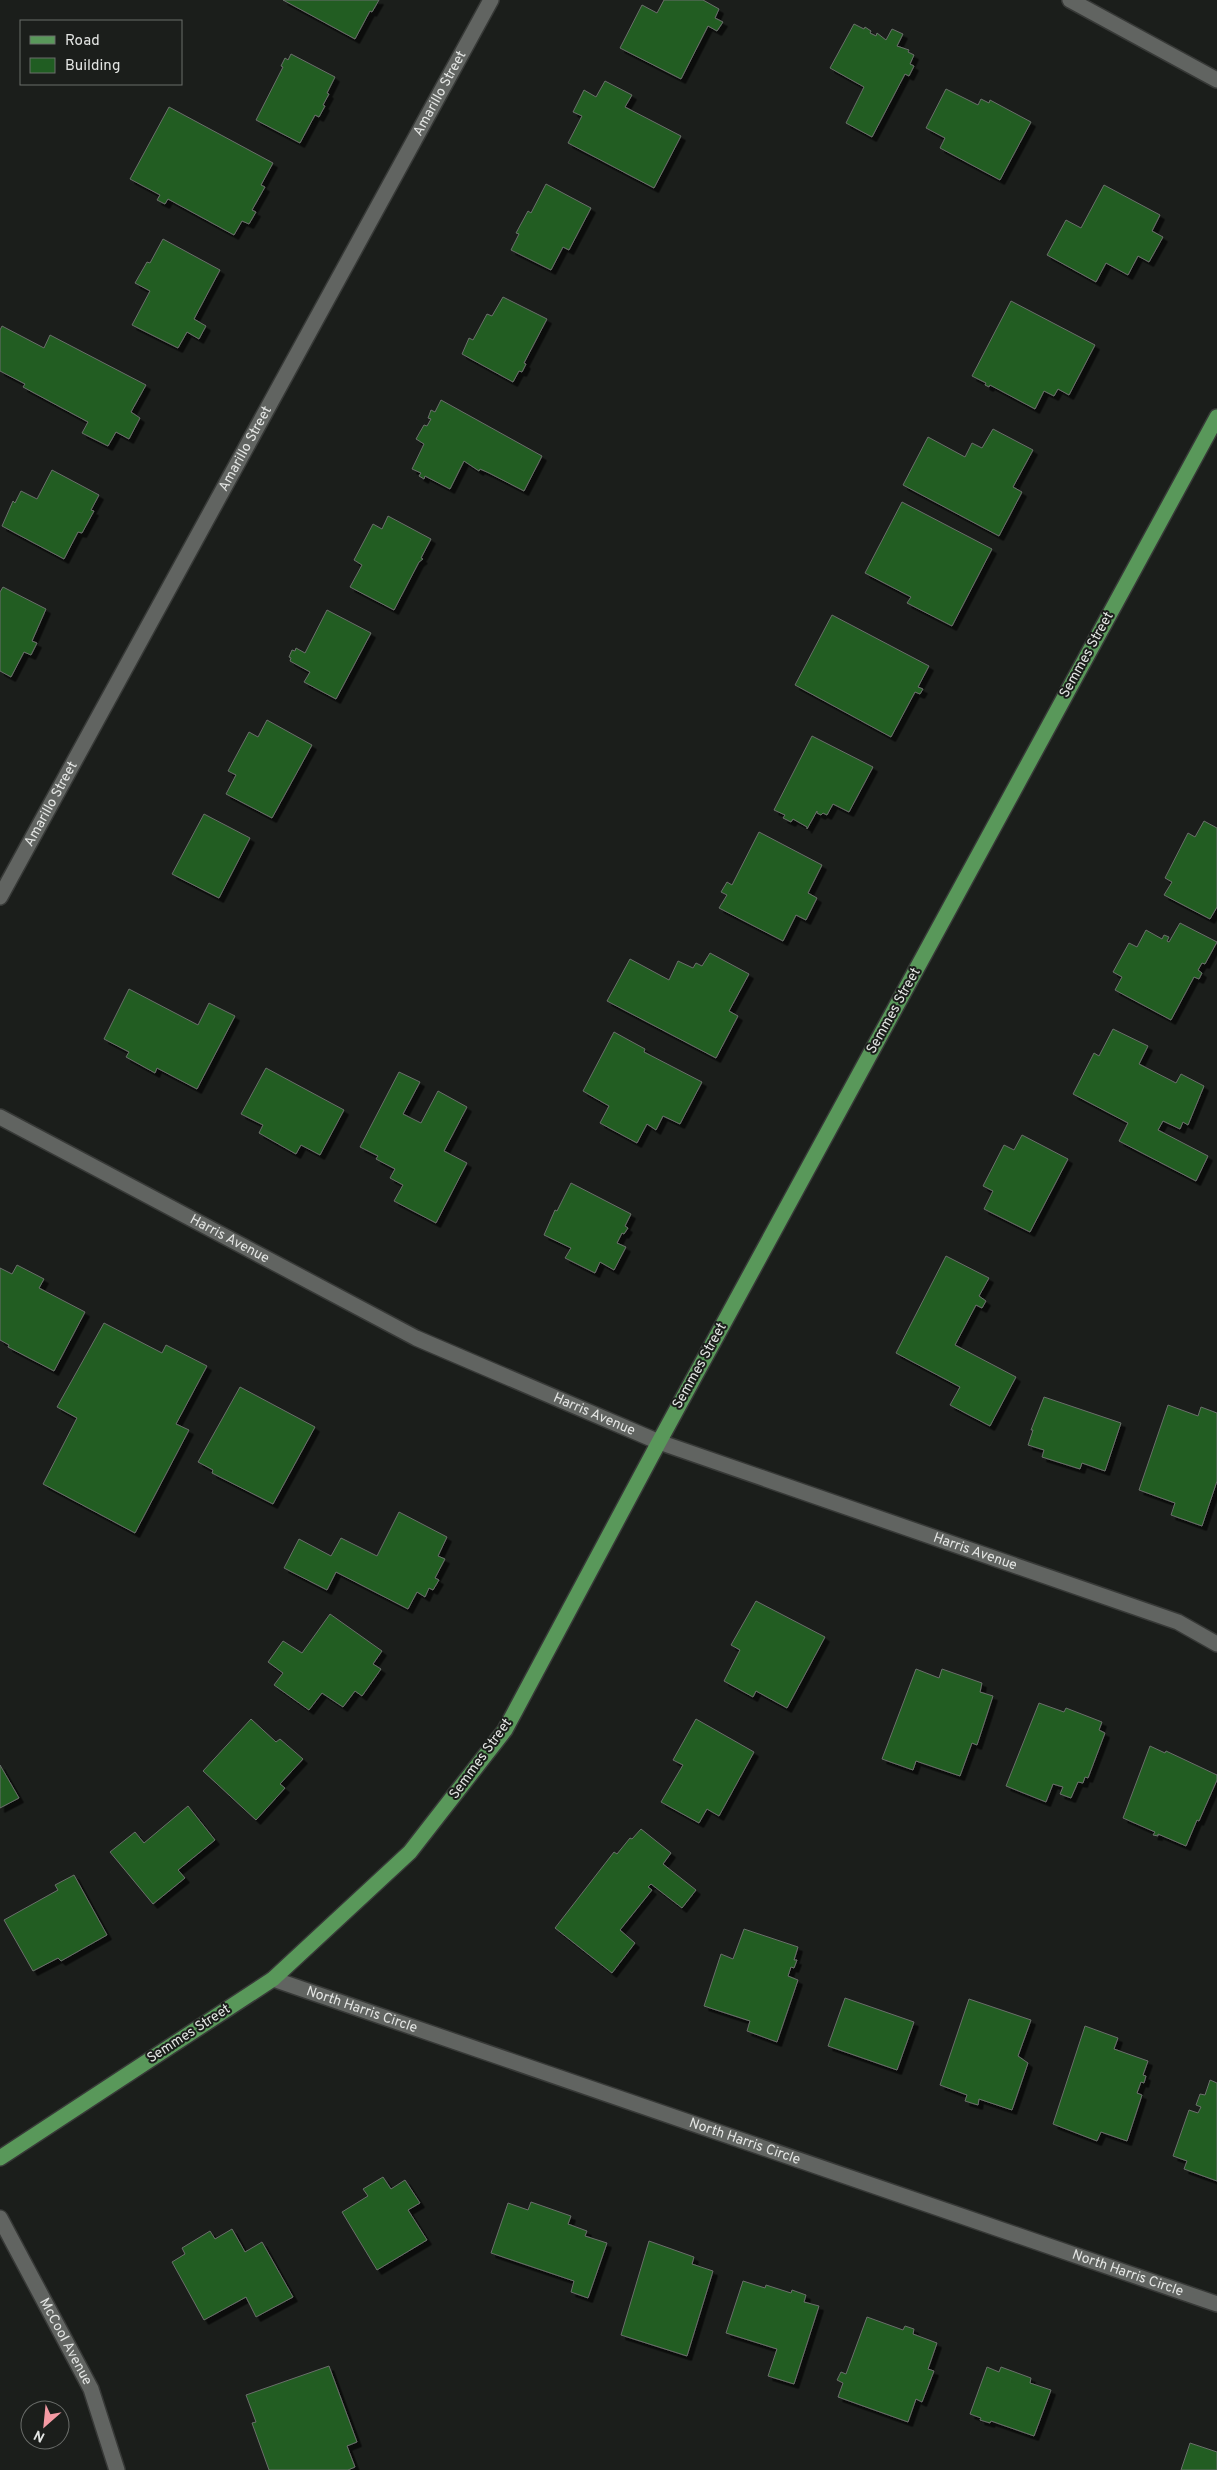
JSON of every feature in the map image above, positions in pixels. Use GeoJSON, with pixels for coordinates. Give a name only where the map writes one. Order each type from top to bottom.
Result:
{"type":"FeatureCollection","features":[{"type":"Feature","properties":{"kind":"main road","name":"Semmes Street"},"geometry":{"type":"LineString","coordinates":[[0,2158],[273,1979],[410,1852],[505,1730],[658,1442],[1217,417]]}},
{"type":"Feature","properties":{"kind":"street","name":"Amarillo Street"},"geometry":{"type":"LineString","coordinates":[[0,897],[491,0]]}},
{"type":"Feature","properties":{"kind":"street"},"geometry":{"type":"LineString","coordinates":[[1070,0],[1217,80]]}},
{"type":"Feature","properties":{"kind":"street","name":"Harris Avenue"},"geometry":{"type":"LineString","coordinates":[[0,1117],[416,1338],[658,1442],[1178,1622],[1217,1644]]}},
{"type":"Feature","properties":{"kind":"street","name":"North Harris Circle"},"geometry":{"type":"LineString","coordinates":[[273,1979],[1217,2304]]}},
{"type":"Feature","properties":{"kind":"street","name":"McCool Avenue"},"geometry":{"type":"LineString","coordinates":[[0,2218],[91,2389],[117,2470]]}},
{"type":"Feature","properties":{"kind":"building"},"geometry":{"type":"Polygon","coordinates":[[[283,0],[379,0],[372,12],[370,11],[355,39],[283,0]]]}},
{"type":"Feature","properties":{"kind":"building"},"geometry":{"type":"Polygon","coordinates":[[[664,0],[703,0],[719,9],[715,18],[723,22],[717,31],[708,26],[681,79],[620,48],[642,5],[657,13],[664,0]]]}},
{"type":"Feature","properties":{"kind":"building"},"geometry":{"type":"Polygon","coordinates":[[[854,24],[864,29],[865,27],[876,36],[877,33],[886,40],[892,29],[903,34],[897,46],[909,50],[908,52],[914,55],[910,64],[914,66],[909,76],[905,74],[872,137],[846,123],[864,87],[830,68],[854,24]]]}},
{"type":"Feature","properties":{"kind":"building"},"geometry":{"type":"Polygon","coordinates":[[[291,54],[335,77],[327,93],[329,94],[323,105],[325,106],[319,117],[315,115],[300,143],[256,120],[283,67],[281,66],[285,58],[288,60],[291,54]]]}},
{"type":"Feature","properties":{"kind":"building"},"geometry":{"type":"Polygon","coordinates":[[[605,81],[632,95],[625,107],[681,136],[654,188],[568,143],[582,116],[573,112],[584,90],[596,97],[605,81]]]}},
{"type":"Feature","properties":{"kind":"building"},"geometry":{"type":"Polygon","coordinates":[[[946,89],[978,105],[981,99],[989,103],[990,100],[1031,122],[1000,180],[940,148],[945,138],[926,128],[946,89]]]}},
{"type":"Feature","properties":{"kind":"building"},"geometry":{"type":"Polygon","coordinates":[[[169,107],[273,163],[261,185],[265,187],[252,210],[256,212],[249,224],[242,221],[234,235],[168,199],[165,204],[157,200],[160,195],[130,179],[169,107]]]}},
{"type":"Feature","properties":{"kind":"building"},"geometry":{"type":"Polygon","coordinates":[[[546,184],[591,208],[569,250],[563,247],[551,270],[511,250],[519,234],[516,233],[528,211],[531,213],[546,184]]]}},
{"type":"Feature","properties":{"kind":"building"},"geometry":{"type":"Polygon","coordinates":[[[1104,185],[1160,215],[1152,231],[1163,237],[1149,262],[1138,256],[1128,275],[1106,263],[1096,282],[1047,255],[1066,220],[1081,228],[1104,185]]]}},
{"type":"Feature","properties":{"kind":"building"},"geometry":{"type":"Polygon","coordinates":[[[163,239],[220,270],[194,319],[206,326],[199,339],[187,332],[178,348],[132,325],[150,291],[135,283],[147,262],[150,263],[163,239]]]}},
{"type":"Feature","properties":{"kind":"building"},"geometry":{"type":"Polygon","coordinates":[[[503,297],[547,319],[524,363],[526,364],[522,372],[519,371],[513,382],[462,354],[469,338],[473,340],[487,314],[492,316],[503,297]]]}},
{"type":"Feature","properties":{"kind":"building"},"geometry":{"type":"Polygon","coordinates":[[[1011,301],[1095,345],[1069,395],[1058,389],[1054,396],[1044,391],[1035,409],[990,385],[989,387],[985,385],[986,383],[972,376],[1011,301]]]}},
{"type":"Feature","properties":{"kind":"building"},"geometry":{"type":"Polygon","coordinates":[[[2,326],[44,348],[50,335],[146,385],[131,412],[140,418],[129,439],[116,432],[108,446],[82,433],[88,422],[23,387],[25,384],[0,371],[0,330],[2,326]]]}},
{"type":"Feature","properties":{"kind":"building"},"geometry":{"type":"Polygon","coordinates":[[[441,400],[542,456],[524,491],[480,469],[479,471],[464,461],[450,489],[425,476],[424,479],[419,476],[421,473],[412,469],[424,444],[416,439],[424,425],[427,426],[431,419],[428,418],[431,410],[435,412],[441,400]]]}},
{"type":"Feature","properties":{"kind":"building"},"geometry":{"type":"Polygon","coordinates":[[[993,429],[1033,450],[1013,487],[1022,492],[999,536],[903,485],[928,437],[965,457],[972,443],[982,448],[993,429]]]}},
{"type":"Feature","properties":{"kind":"building"},"geometry":{"type":"Polygon","coordinates":[[[52,470],[99,495],[91,510],[94,511],[82,533],[78,532],[64,559],[2,526],[13,501],[15,503],[21,491],[37,499],[52,470]]]}},
{"type":"Feature","properties":{"kind":"building"},"geometry":{"type":"Polygon","coordinates":[[[902,502],[992,549],[952,626],[907,603],[911,597],[865,573],[902,502]]]}},
{"type":"Feature","properties":{"kind":"building"},"geometry":{"type":"Polygon","coordinates":[[[388,516],[431,539],[421,558],[423,559],[419,562],[394,610],[350,587],[362,565],[354,560],[373,524],[382,529],[388,516]]]}},
{"type":"Feature","properties":{"kind":"building"},"geometry":{"type":"Polygon","coordinates":[[[3,587],[46,609],[32,641],[37,643],[31,655],[24,652],[11,677],[0,671],[0,592],[3,587]]]}},
{"type":"Feature","properties":{"kind":"building"},"geometry":{"type":"Polygon","coordinates":[[[327,610],[371,633],[336,699],[304,682],[310,672],[290,661],[291,658],[289,657],[292,650],[295,651],[296,648],[305,653],[327,610]]]}},
{"type":"Feature","properties":{"kind":"building"},"geometry":{"type":"Polygon","coordinates":[[[832,615],[929,666],[918,687],[923,689],[920,694],[915,692],[891,737],[795,685],[832,615]]]}},
{"type":"Feature","properties":{"kind":"building"},"geometry":{"type":"Polygon","coordinates":[[[267,720],[312,745],[272,818],[226,794],[236,775],[228,771],[249,732],[258,737],[267,720]]]}},
{"type":"Feature","properties":{"kind":"building"},"geometry":{"type":"Polygon","coordinates":[[[812,736],[873,767],[849,812],[833,804],[827,815],[823,813],[821,815],[817,811],[807,829],[807,827],[793,819],[791,822],[783,818],[785,815],[774,810],[812,736]]]}},
{"type":"Feature","properties":{"kind":"building"},"geometry":{"type":"Polygon","coordinates":[[[204,814],[250,838],[219,898],[172,874],[204,814]]]}},
{"type":"Feature","properties":{"kind":"building"},"geometry":{"type":"Polygon","coordinates":[[[1204,821],[1217,828],[1217,907],[1210,919],[1164,895],[1172,882],[1165,878],[1188,833],[1195,837],[1204,821]]]}},
{"type":"Feature","properties":{"kind":"building"},"geometry":{"type":"Polygon","coordinates":[[[759,832],[822,865],[808,893],[817,898],[806,920],[796,915],[783,941],[719,908],[727,895],[721,892],[727,882],[732,885],[759,832]]]}},
{"type":"Feature","properties":{"kind":"building"},"geometry":{"type":"Polygon","coordinates":[[[1180,923],[1217,942],[1205,964],[1202,963],[1198,970],[1202,973],[1199,979],[1194,977],[1171,1020],[1115,990],[1122,977],[1113,972],[1129,943],[1137,947],[1146,930],[1162,939],[1164,935],[1169,937],[1167,941],[1169,942],[1180,923]]]}},
{"type":"Feature","properties":{"kind":"building"},"geometry":{"type":"Polygon","coordinates":[[[710,953],[749,974],[729,1011],[738,1016],[716,1058],[607,1001],[630,959],[669,980],[678,961],[693,968],[696,963],[702,966],[710,953]]]}},
{"type":"Feature","properties":{"kind":"building"},"geometry":{"type":"Polygon","coordinates":[[[129,989],[198,1025],[209,1003],[235,1016],[197,1089],[157,1068],[155,1073],[126,1057],[129,1052],[104,1039],[129,989]]]}},
{"type":"Feature","properties":{"kind":"building"},"geometry":{"type":"Polygon","coordinates":[[[1113,1029],[1148,1046],[1139,1064],[1176,1083],[1181,1074],[1204,1086],[1188,1125],[1183,1122],[1180,1129],[1163,1121],[1158,1130],[1208,1156],[1196,1181],[1119,1141],[1128,1123],[1073,1094],[1094,1053],[1099,1056],[1113,1029]]]}},
{"type":"Feature","properties":{"kind":"building"},"geometry":{"type":"Polygon","coordinates":[[[614,1032],[645,1049],[644,1052],[702,1082],[680,1124],[663,1116],[656,1130],[647,1124],[637,1143],[600,1123],[609,1106],[583,1091],[614,1032]]]}},
{"type":"Feature","properties":{"kind":"building"},"geometry":{"type":"Polygon","coordinates":[[[266,1068],[344,1110],[320,1155],[301,1145],[296,1154],[259,1133],[263,1125],[241,1114],[266,1068]]]}},
{"type":"Feature","properties":{"kind":"building"},"geometry":{"type":"Polygon","coordinates":[[[399,1072],[420,1082],[403,1114],[421,1123],[438,1091],[467,1107],[444,1151],[467,1163],[436,1223],[394,1201],[403,1185],[390,1178],[395,1169],[376,1159],[378,1156],[360,1147],[399,1072]]]}},
{"type":"Feature","properties":{"kind":"building"},"geometry":{"type":"Polygon","coordinates":[[[1022,1135],[1068,1159],[1030,1232],[984,1209],[993,1191],[983,1186],[1004,1145],[1014,1150],[1022,1135]]]}},
{"type":"Feature","properties":{"kind":"building"},"geometry":{"type":"Polygon","coordinates":[[[571,1183],[631,1214],[625,1226],[628,1228],[624,1234],[622,1233],[617,1243],[626,1247],[614,1270],[600,1262],[595,1273],[565,1258],[571,1248],[544,1235],[555,1210],[557,1211],[571,1183]]]}},
{"type":"Feature","properties":{"kind":"building"},"geometry":{"type":"Polygon","coordinates":[[[946,1256],[989,1278],[979,1296],[986,1301],[982,1308],[976,1305],[955,1345],[1016,1377],[990,1426],[950,1405],[960,1387],[896,1353],[946,1256]]]}},
{"type":"Feature","properties":{"kind":"building"},"geometry":{"type":"Polygon","coordinates":[[[17,1265],[44,1279],[39,1288],[85,1312],[54,1371],[8,1347],[9,1345],[0,1340],[0,1268],[12,1274],[17,1265]]]}},
{"type":"Feature","properties":{"kind":"building"},"geometry":{"type":"Polygon","coordinates":[[[104,1323],[162,1353],[166,1345],[207,1366],[176,1424],[189,1430],[135,1533],[43,1484],[77,1418],[57,1407],[104,1323]]]}},
{"type":"Feature","properties":{"kind":"building"},"geometry":{"type":"Polygon","coordinates":[[[240,1387],[315,1427],[273,1504],[212,1473],[213,1470],[198,1462],[240,1387]]]}},
{"type":"Feature","properties":{"kind":"building"},"geometry":{"type":"Polygon","coordinates":[[[1044,1397],[1121,1423],[1105,1471],[1082,1463],[1080,1469],[1042,1457],[1044,1450],[1028,1445],[1033,1430],[1031,1430],[1044,1397]]]}},
{"type":"Feature","properties":{"kind":"building"},"geometry":{"type":"Polygon","coordinates":[[[1168,1405],[1198,1416],[1201,1407],[1217,1413],[1217,1481],[1202,1526],[1171,1515],[1175,1503],[1139,1490],[1168,1405]]]}},
{"type":"Feature","properties":{"kind":"building"},"geometry":{"type":"Polygon","coordinates":[[[399,1512],[447,1537],[438,1556],[445,1559],[435,1578],[439,1580],[433,1590],[429,1588],[425,1597],[417,1592],[408,1609],[336,1572],[327,1590],[284,1568],[299,1539],[331,1556],[341,1538],[377,1556],[399,1512]]]}},
{"type":"Feature","properties":{"kind":"building"},"geometry":{"type":"Polygon","coordinates":[[[756,1601],[825,1637],[787,1708],[756,1691],[753,1697],[724,1681],[740,1650],[731,1645],[756,1601]]]}},
{"type":"Feature","properties":{"kind":"building"},"geometry":{"type":"Polygon","coordinates":[[[330,1614],[382,1651],[373,1664],[381,1669],[362,1696],[355,1691],[343,1707],[322,1693],[309,1710],[274,1685],[283,1673],[268,1662],[283,1641],[302,1653],[330,1614]]]}},
{"type":"Feature","properties":{"kind":"building"},"geometry":{"type":"Polygon","coordinates":[[[916,1669],[939,1678],[942,1669],[982,1683],[980,1692],[993,1696],[977,1745],[972,1743],[960,1776],[916,1761],[913,1770],[882,1759],[916,1669]]]}},
{"type":"Feature","properties":{"kind":"building"},"geometry":{"type":"Polygon","coordinates":[[[1039,1703],[1064,1712],[1066,1708],[1102,1722],[1099,1730],[1105,1733],[1088,1778],[1085,1777],[1083,1783],[1078,1782],[1071,1798],[1060,1794],[1063,1787],[1053,1784],[1046,1802],[1006,1786],[1039,1703]]]}},
{"type":"Feature","properties":{"kind":"building"},"geometry":{"type":"Polygon","coordinates":[[[251,1719],[276,1742],[280,1739],[303,1759],[280,1784],[285,1788],[256,1820],[203,1771],[251,1719]]]}},
{"type":"Feature","properties":{"kind":"building"},"geometry":{"type":"Polygon","coordinates":[[[696,1719],[754,1752],[719,1816],[707,1809],[699,1823],[661,1802],[683,1765],[673,1760],[696,1719]]]}},
{"type":"Feature","properties":{"kind":"building"},"geometry":{"type":"Polygon","coordinates":[[[1150,1746],[1165,1753],[1166,1751],[1217,1775],[1217,1780],[1186,1846],[1158,1834],[1158,1836],[1153,1835],[1155,1832],[1123,1818],[1150,1746]]]}},
{"type":"Feature","properties":{"kind":"building"},"geometry":{"type":"Polygon","coordinates":[[[0,1765],[19,1798],[0,1808],[0,1765]]]}},
{"type":"Feature","properties":{"kind":"building"},"geometry":{"type":"Polygon","coordinates":[[[188,1806],[215,1840],[178,1870],[185,1878],[153,1904],[110,1852],[135,1832],[144,1843],[188,1806]]]}},
{"type":"Feature","properties":{"kind":"building"},"geometry":{"type":"Polygon","coordinates":[[[641,1829],[671,1853],[663,1864],[696,1890],[682,1908],[651,1884],[648,1887],[652,1890],[620,1930],[635,1943],[612,1973],[555,1928],[614,1852],[617,1854],[630,1838],[632,1839],[641,1829]]]}},
{"type":"Feature","properties":{"kind":"building"},"geometry":{"type":"Polygon","coordinates":[[[74,1875],[107,1935],[61,1961],[58,1958],[33,1971],[4,1920],[58,1890],[55,1885],[74,1875]]]}},
{"type":"Feature","properties":{"kind":"building"},"geometry":{"type":"Polygon","coordinates":[[[744,1929],[798,1947],[794,1960],[797,1960],[794,1968],[791,1967],[788,1976],[798,1980],[777,2042],[747,2031],[750,2021],[704,2006],[721,1954],[733,1959],[744,1929]]]}},
{"type":"Feature","properties":{"kind":"building"},"geometry":{"type":"Polygon","coordinates":[[[845,1998],[914,2022],[897,2070],[828,2046],[845,1998]]]}},
{"type":"Feature","properties":{"kind":"building"},"geometry":{"type":"Polygon","coordinates":[[[969,1999],[1031,2020],[1018,2056],[1028,2063],[1012,2110],[979,2099],[978,2105],[965,2101],[967,2095],[940,2085],[969,1999]]]}},
{"type":"Feature","properties":{"kind":"building"},"geometry":{"type":"Polygon","coordinates":[[[1085,2026],[1118,2038],[1114,2049],[1148,2061],[1143,2075],[1146,2076],[1144,2083],[1141,2082],[1137,2093],[1142,2095],[1127,2141],[1101,2132],[1097,2141],[1053,2124],[1085,2026]]]}},
{"type":"Feature","properties":{"kind":"building"},"geometry":{"type":"Polygon","coordinates":[[[1210,2080],[1217,2083],[1217,2181],[1184,2169],[1187,2161],[1173,2156],[1189,2110],[1198,2113],[1201,2107],[1196,2105],[1200,2094],[1205,2095],[1210,2080]]]}},
{"type":"Feature","properties":{"kind":"building"},"geometry":{"type":"Polygon","coordinates":[[[383,2177],[391,2189],[405,2180],[420,2203],[408,2210],[427,2240],[377,2270],[342,2212],[368,2196],[363,2189],[383,2177]]]}},
{"type":"Feature","properties":{"kind":"building"},"geometry":{"type":"Polygon","coordinates":[[[531,2202],[571,2216],[568,2224],[587,2231],[585,2236],[607,2243],[588,2298],[571,2292],[574,2281],[491,2253],[508,2203],[528,2210],[531,2202]]]}},
{"type":"Feature","properties":{"kind":"building"},"geometry":{"type":"Polygon","coordinates":[[[232,2229],[245,2252],[262,2242],[293,2297],[256,2317],[246,2297],[204,2320],[172,2262],[185,2254],[182,2248],[210,2231],[215,2239],[232,2229]]]}},
{"type":"Feature","properties":{"kind":"building"},"geometry":{"type":"Polygon","coordinates":[[[649,2241],[694,2257],[692,2264],[713,2271],[687,2356],[621,2335],[649,2241]]]}},
{"type":"Feature","properties":{"kind":"building"},"geometry":{"type":"Polygon","coordinates":[[[743,2281],[765,2288],[766,2285],[791,2293],[792,2290],[806,2295],[804,2302],[819,2306],[794,2384],[768,2376],[777,2349],[726,2333],[743,2281]]]}},
{"type":"Feature","properties":{"kind":"building"},"geometry":{"type":"Polygon","coordinates":[[[867,2317],[903,2330],[905,2326],[914,2329],[913,2334],[937,2343],[928,2369],[934,2371],[922,2402],[916,2399],[908,2422],[838,2397],[843,2383],[837,2380],[841,2372],[846,2374],[867,2317]]]}},
{"type":"Feature","properties":{"kind":"building"},"geometry":{"type":"Polygon","coordinates":[[[329,2366],[357,2442],[347,2446],[355,2467],[348,2470],[269,2470],[252,2423],[256,2422],[246,2395],[329,2366]]]}},
{"type":"Feature","properties":{"kind":"building"},"geometry":{"type":"Polygon","coordinates":[[[987,2367],[999,2372],[1001,2367],[1031,2378],[1030,2383],[1051,2390],[1034,2436],[991,2421],[990,2423],[980,2420],[981,2418],[970,2414],[987,2367]]]}},
{"type":"Feature","properties":{"kind":"building"},"geometry":{"type":"Polygon","coordinates":[[[1190,2443],[1217,2452],[1217,2470],[1181,2470],[1190,2443]]]}}]}
